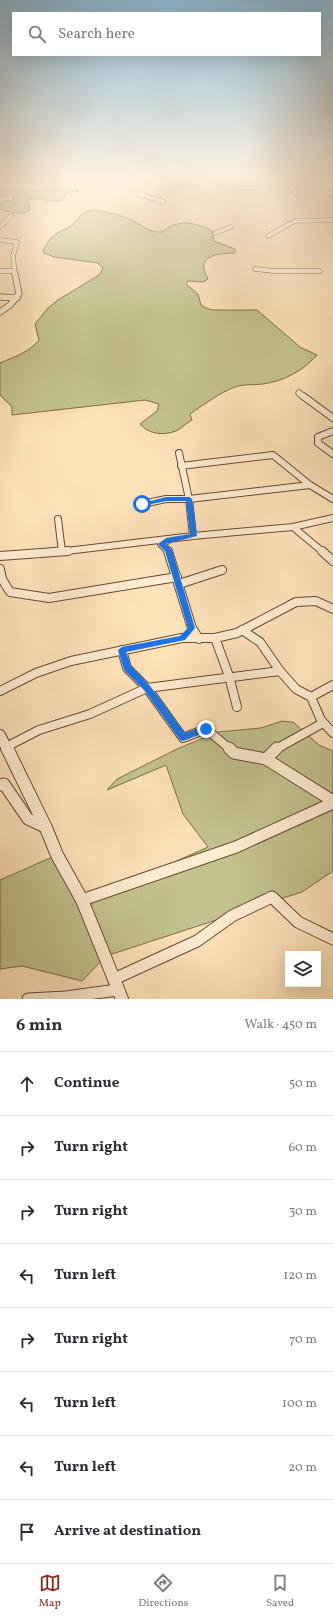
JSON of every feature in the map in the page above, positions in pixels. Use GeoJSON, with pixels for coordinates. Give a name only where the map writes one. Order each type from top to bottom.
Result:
{"type":"FeatureCollection","features":[{"type":"Feature","properties":{"kind":"street"},"geometry":{"type":"LineString","coordinates":[[268,236],[288,225]]}},
{"type":"Feature","properties":{"kind":"street"},"geometry":{"type":"LineString","coordinates":[[216,233],[231,227]]}},
{"type":"Feature","properties":{"kind":"street"},"geometry":{"type":"LineString","coordinates":[[0,240],[17,242],[14,248],[13,271],[17,280],[18,290],[17,298],[0,312]]}},
{"type":"Feature","properties":{"kind":"street"},"geometry":{"type":"LineString","coordinates":[[255,269],[274,271],[320,271]]}},
{"type":"Feature","properties":{"kind":"street"},"geometry":{"type":"LineString","coordinates":[[0,271],[13,271]]}},
{"type":"Feature","properties":{"kind":"street"},"geometry":{"type":"LineString","coordinates":[[0,297],[17,298]]}},
{"type":"Feature","properties":{"kind":"street"},"geometry":{"type":"LineString","coordinates":[[299,394],[333,418]]}},
{"type":"Feature","properties":{"kind":"street"},"geometry":{"type":"LineString","coordinates":[[333,431],[318,437],[318,442],[333,454]]}},
{"type":"Feature","properties":{"kind":"street"},"geometry":{"type":"LineString","coordinates":[[179,454],[189,499],[194,536]]}},
{"type":"Feature","properties":{"kind":"street"},"geometry":{"type":"LineString","coordinates":[[181,466],[273,455],[310,485],[333,499]]}},
{"type":"Feature","properties":{"kind":"street"},"geometry":{"type":"LineString","coordinates":[[142,504],[166,499],[189,499],[310,485]]}},
{"type":"Feature","properties":{"kind":"street"},"geometry":{"type":"LineString","coordinates":[[0,556],[62,552],[194,536],[293,527],[333,518]]}},
{"type":"Feature","properties":{"kind":"street"},"geometry":{"type":"LineString","coordinates":[[58,519],[62,552]]}},
{"type":"Feature","properties":{"kind":"street"},"geometry":{"type":"LineString","coordinates":[[293,527],[333,561]]}},
{"type":"Feature","properties":{"kind":"street"},"geometry":{"type":"LineString","coordinates":[[168,540],[161,544],[168,550],[192,628],[199,639]]}},
{"type":"Feature","properties":{"kind":"street"},"geometry":{"type":"LineString","coordinates":[[0,569],[2,579],[10,592],[49,598],[178,581],[222,570]]}},
{"type":"Feature","properties":{"kind":"street"},"geometry":{"type":"LineString","coordinates":[[0,691],[36,673],[70,661],[182,638],[215,638],[242,630],[296,602],[316,601],[333,609]]}},
{"type":"Feature","properties":{"kind":"street"},"geometry":{"type":"LineString","coordinates":[[182,638],[192,628]]}},
{"type":"Feature","properties":{"kind":"street"},"geometry":{"type":"LineString","coordinates":[[242,630],[260,642],[280,671],[296,689],[310,698],[323,723],[333,733]]}},
{"type":"Feature","properties":{"kind":"street"},"geometry":{"type":"LineString","coordinates":[[215,638],[229,676],[237,707]]}},
{"type":"Feature","properties":{"kind":"street"},"geometry":{"type":"LineString","coordinates":[[122,650],[127,668],[147,688],[183,738],[206,729],[234,753],[266,759],[333,802]]}},
{"type":"Feature","properties":{"kind":"street"},"geometry":{"type":"LineString","coordinates":[[6,747],[39,730],[90,714],[147,688],[229,676],[280,671]]}},
{"type":"Feature","properties":{"kind":"street"},"geometry":{"type":"LineString","coordinates":[[310,698],[333,685]]}},
{"type":"Feature","properties":{"kind":"street"},"geometry":{"type":"LineString","coordinates":[[266,759],[277,748],[323,723]]}},
{"type":"Feature","properties":{"kind":"street"},"geometry":{"type":"LineString","coordinates":[[0,735],[46,828],[57,855],[82,900],[118,989]]}},
{"type":"Feature","properties":{"kind":"street"},"geometry":{"type":"LineString","coordinates":[[0,785],[4,784],[28,819],[46,828]]}},
{"type":"Feature","properties":{"kind":"street"},"geometry":{"type":"LineString","coordinates":[[82,900],[236,847],[333,802]]}},
{"type":"Feature","properties":{"kind":"street"},"geometry":{"type":"LineString","coordinates":[[28,999],[66,997],[118,989],[197,941],[232,916],[272,898],[298,922],[333,939]]}},
{"type":"Feature","properties":{"kind":"green space"},"geometry":{"type":"Polygon","coordinates":[[[72,225],[140,225],[150,230],[159,232],[175,225],[195,225],[212,231],[214,241],[235,249],[235,253],[210,257],[206,260],[204,265],[204,271],[208,279],[203,282],[188,281],[186,284],[198,294],[201,305],[213,310],[257,310],[300,347],[317,355],[306,366],[286,378],[271,383],[238,386],[223,392],[190,414],[192,420],[171,433],[161,434],[152,432],[140,424],[157,411],[159,404],[145,400],[12,415],[12,407],[0,395],[0,363],[31,348],[39,340],[35,324],[48,308],[58,300],[99,275],[103,268],[98,263],[54,257],[44,253],[43,250],[50,239],[57,233],[72,225]]]}},
{"type":"Feature","properties":{"kind":"green space"},"geometry":{"type":"Polygon","coordinates":[[[282,721],[293,722],[319,745],[333,751],[333,871],[302,892],[106,956],[82,981],[22,966],[0,969],[0,880],[57,855],[82,900],[112,890],[208,847],[183,814],[166,765],[107,790],[117,779],[177,749],[218,732],[261,728],[282,721]]]}},
{"type":"Feature","properties":{"kind":"route"},"geometry":{"type":"LineString","coordinates":[[142,504],[166,499],[189,499],[194,527],[194,536],[168,540],[161,544],[168,550],[192,628],[182,638],[122,650],[124,659],[127,668],[147,688],[183,738],[206,729]]}}]}
